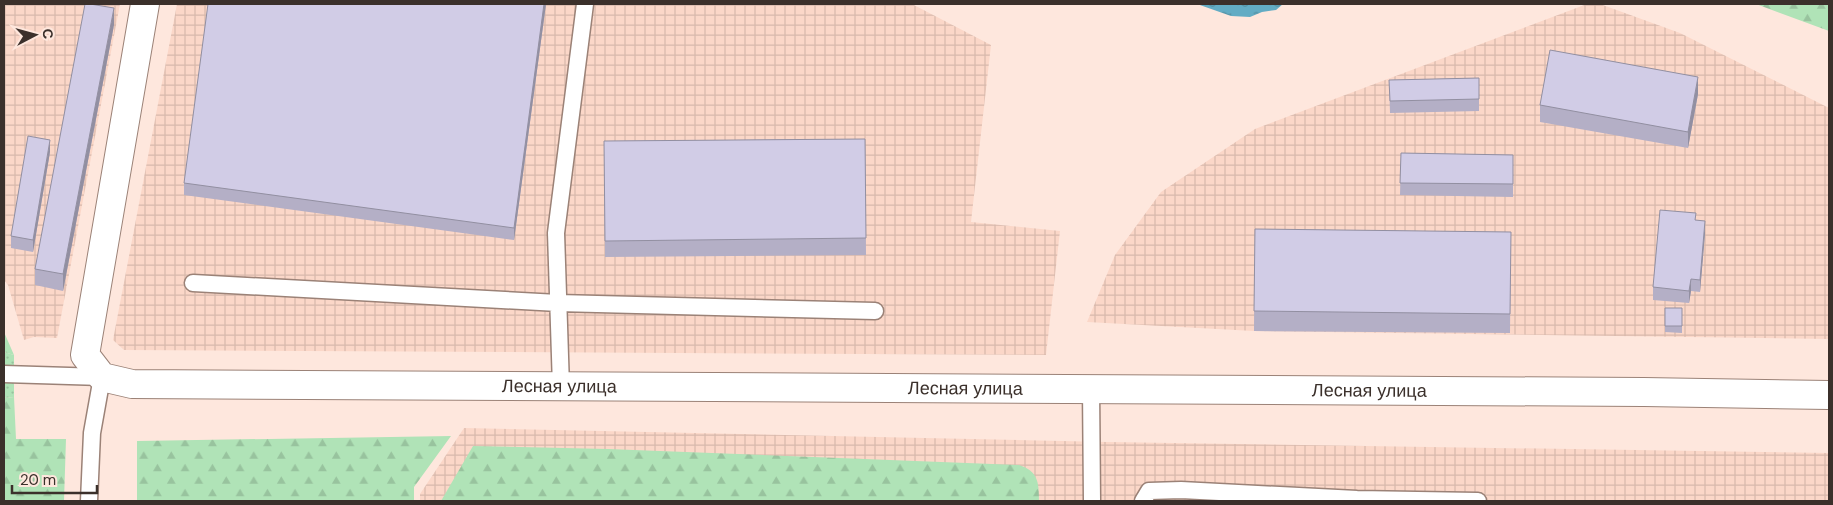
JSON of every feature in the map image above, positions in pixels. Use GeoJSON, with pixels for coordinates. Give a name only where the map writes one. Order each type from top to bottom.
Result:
{"type":"FeatureCollection","features":[{"type":"Feature","properties":{"kind":"street"},"geometry":{"type":"LineString","coordinates":[[102,377],[85,355],[145,4]]}},
{"type":"Feature","properties":{"kind":"street","name":"Лесная улица"},"geometry":{"type":"LineString","coordinates":[[102,377],[132,384],[1092,388],[1829,395]]}},
{"type":"Feature","properties":{"kind":"lane"},"geometry":{"type":"LineString","coordinates":[[561,387],[556,233],[585,4]]}},
{"type":"Feature","properties":{"kind":"lane"},"geometry":{"type":"LineString","coordinates":[[193,283],[558,303],[875,311]]}},
{"type":"Feature","properties":{"kind":"lane"},"geometry":{"type":"LineString","coordinates":[[4,374],[102,377],[92,433],[89,501]]}},
{"type":"Feature","properties":{"kind":"lane"},"geometry":{"type":"LineString","coordinates":[[1092,388],[1092,501]]}},
{"type":"Feature","properties":{"kind":"lane"},"geometry":{"type":"LineString","coordinates":[[1143,501],[1149,491],[1181,490],[1357,499],[1478,501]]}},
{"type":"Feature","properties":{"kind":"shaded area"},"geometry":{"type":"Polygon","coordinates":[[[4,4],[120,4],[57,338],[34,337],[24,340],[8,285],[4,280],[4,4]]]}},
{"type":"Feature","properties":{"kind":"shaded area"},"geometry":{"type":"Polygon","coordinates":[[[177,4],[912,4],[991,45],[971,222],[1060,231],[1046,355],[124,350],[113,340],[177,4]]]}},
{"type":"Feature","properties":{"kind":"shaded area"},"geometry":{"type":"Polygon","coordinates":[[[1587,4],[1600,4],[1680,33],[1829,108],[1829,339],[1254,331],[1087,322],[1115,255],[1161,192],[1255,129],[1587,4]]]}},
{"type":"Feature","properties":{"kind":"shaded area"},"geometry":{"type":"Polygon","coordinates":[[[464,428],[1107,442],[1829,453],[1829,501],[420,501],[420,494],[464,428]]]}},
{"type":"Feature","properties":{"kind":"green space"},"geometry":{"type":"Polygon","coordinates":[[[1756,4],[1829,4],[1829,31],[1756,4]]]}},
{"type":"Feature","properties":{"kind":"green space"},"geometry":{"type":"Polygon","coordinates":[[[4,332],[14,355],[4,352],[4,332]]]}},
{"type":"Feature","properties":{"kind":"green space"},"geometry":{"type":"Polygon","coordinates":[[[4,352],[14,355],[14,397],[4,398],[4,352]]]}},
{"type":"Feature","properties":{"kind":"green space"},"geometry":{"type":"Polygon","coordinates":[[[14,397],[16,439],[66,439],[64,501],[4,501],[4,398],[14,397]]]}},
{"type":"Feature","properties":{"kind":"green space"},"geometry":{"type":"Polygon","coordinates":[[[451,436],[414,487],[414,501],[137,501],[137,441],[451,436]]]}},
{"type":"Feature","properties":{"kind":"green space"},"geometry":{"type":"Polygon","coordinates":[[[473,446],[608,449],[1019,465],[1034,474],[1039,488],[1039,501],[441,501],[473,446]]]}},
{"type":"Feature","properties":{"kind":"water"},"geometry":{"type":"Polygon","coordinates":[[[1197,4],[1283,4],[1276,10],[1262,12],[1250,17],[1231,16],[1197,4]]]}},
{"type":"Feature","properties":{"kind":"building"},"geometry":{"type":"Polygon","coordinates":[[[85,4],[114,8],[63,274],[35,269],[85,4]]]}},
{"type":"Feature","properties":{"kind":"building"},"geometry":{"type":"Polygon","coordinates":[[[208,4],[544,4],[514,228],[184,183],[208,4]]]}},
{"type":"Feature","properties":{"kind":"building"},"geometry":{"type":"Polygon","coordinates":[[[1550,50],[1698,77],[1688,132],[1540,105],[1550,50]]]}},
{"type":"Feature","properties":{"kind":"building"},"geometry":{"type":"Polygon","coordinates":[[[1479,78],[1479,99],[1390,101],[1389,80],[1479,78]]]}},
{"type":"Feature","properties":{"kind":"building"},"geometry":{"type":"Polygon","coordinates":[[[28,136],[50,140],[33,240],[11,236],[28,136]]]}},
{"type":"Feature","properties":{"kind":"building"},"geometry":{"type":"Polygon","coordinates":[[[865,139],[866,238],[605,241],[604,141],[865,139]]]}},
{"type":"Feature","properties":{"kind":"building"},"geometry":{"type":"Polygon","coordinates":[[[1401,153],[1513,155],[1513,184],[1400,183],[1401,153]]]}},
{"type":"Feature","properties":{"kind":"building"},"geometry":{"type":"Polygon","coordinates":[[[1660,210],[1696,213],[1695,220],[1705,221],[1700,280],[1691,279],[1689,291],[1653,287],[1660,210]]]}},
{"type":"Feature","properties":{"kind":"building"},"geometry":{"type":"Polygon","coordinates":[[[1255,229],[1511,232],[1510,314],[1254,311],[1255,229]]]}},
{"type":"Feature","properties":{"kind":"building"},"geometry":{"type":"Polygon","coordinates":[[[1665,308],[1682,308],[1682,326],[1665,326],[1665,308]]]}}]}
